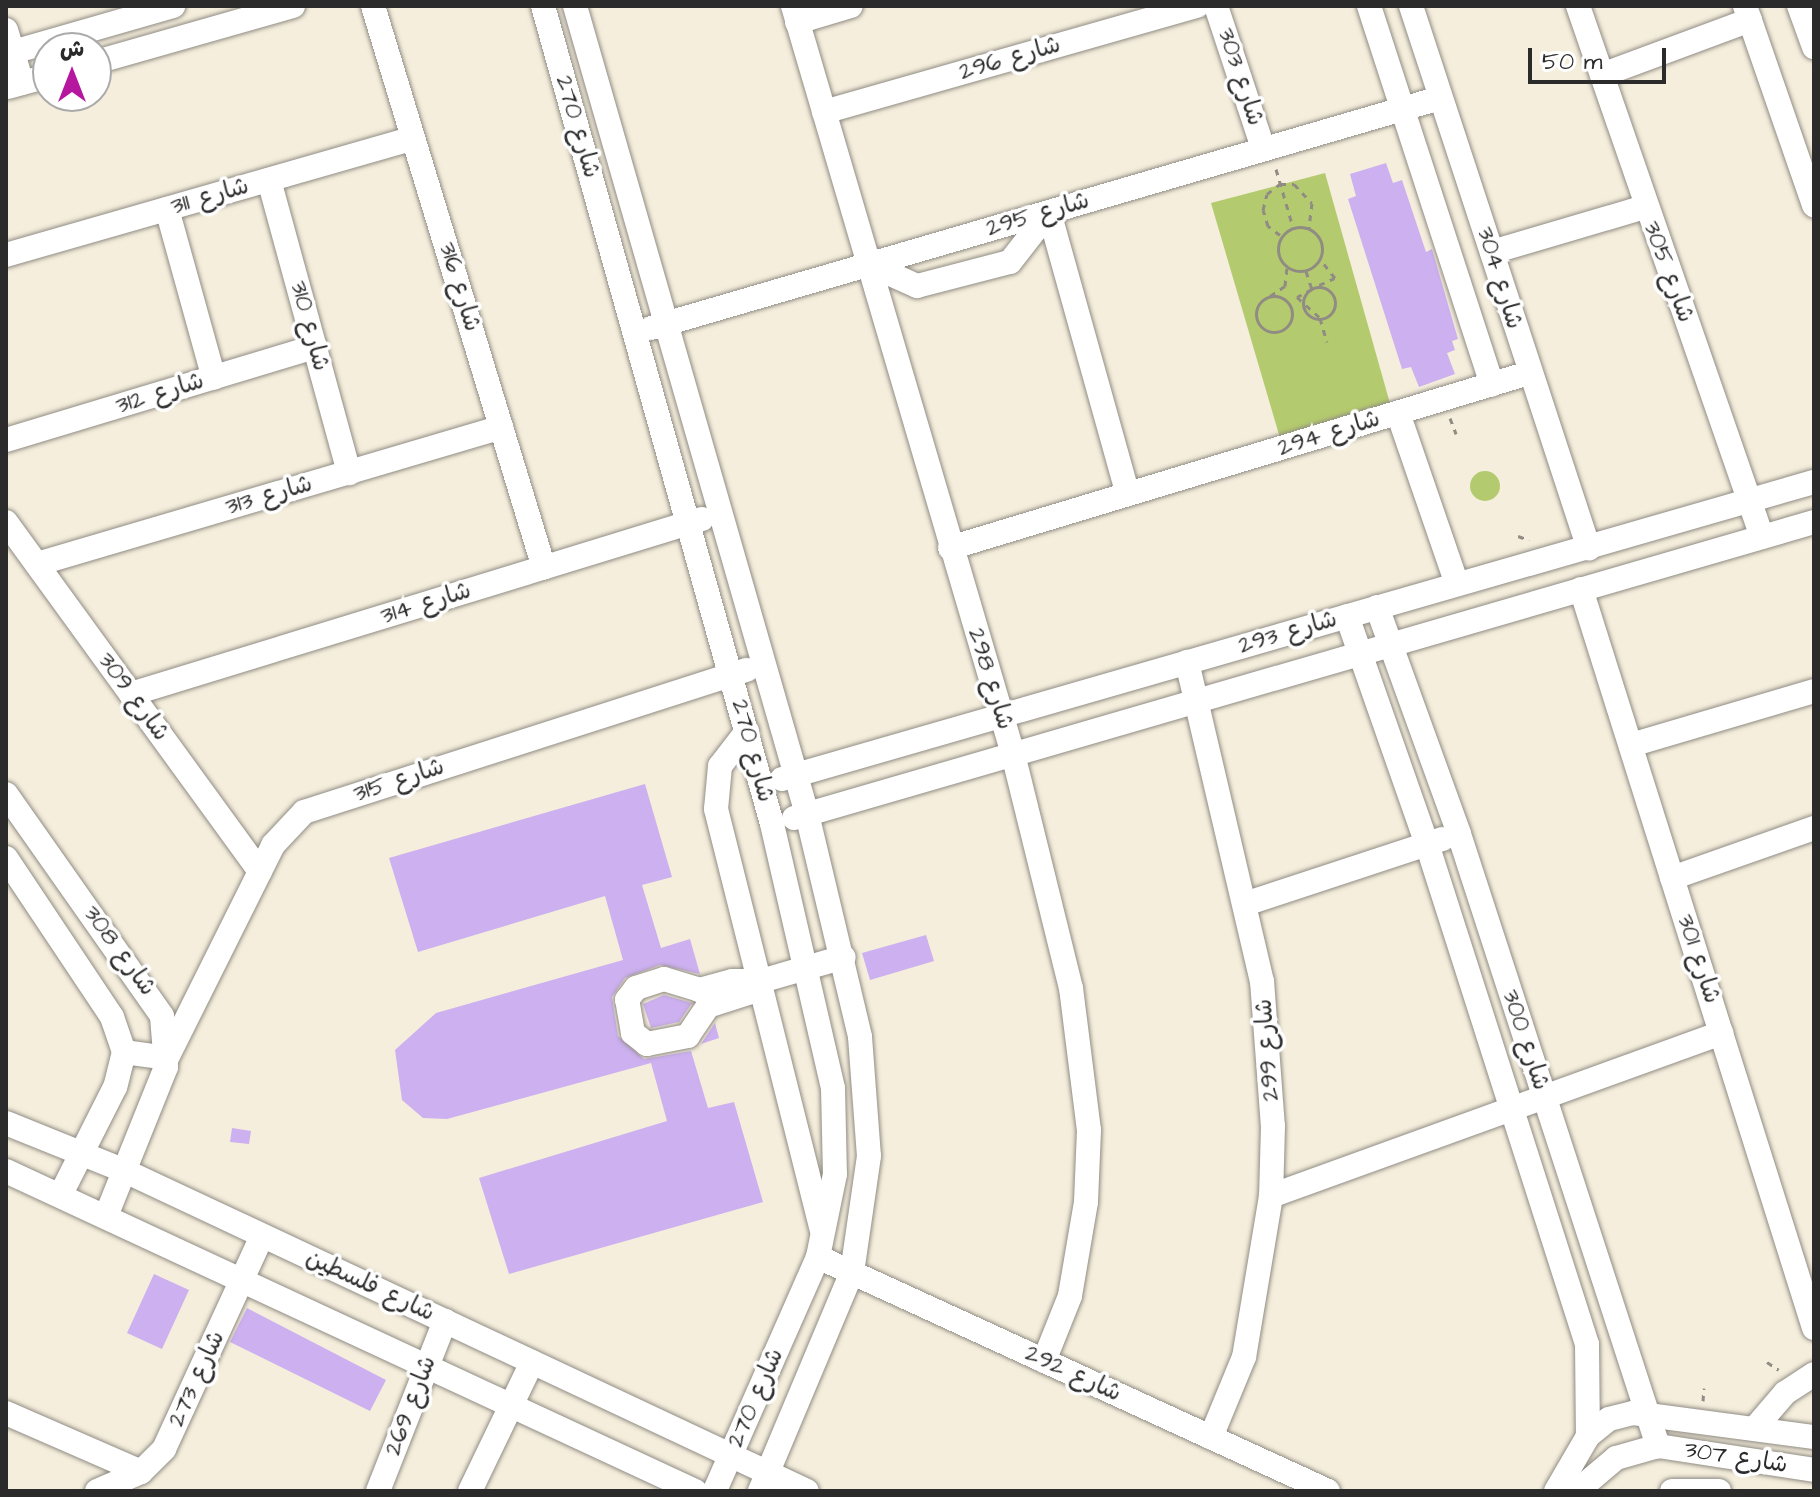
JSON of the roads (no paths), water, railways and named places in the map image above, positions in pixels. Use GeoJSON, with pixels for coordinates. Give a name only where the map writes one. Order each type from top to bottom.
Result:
{"type":"FeatureCollection","features":[{"type":"Feature","properties":{"kind":"street"},"geometry":{"type":"LineString","coordinates":[[112,57],[293,6]]}},
{"type":"Feature","properties":{"kind":"street","name":"شارع 316"},"geometry":{"type":"LineString","coordinates":[[373,6],[544,568]]}},
{"type":"Feature","properties":{"kind":"street","name":"شارع 270"},"geometry":{"type":"LineString","coordinates":[[543,6],[762,785],[808,967],[833,1088],[836,1131],[820,1247],[715,1491]]}},
{"type":"Feature","properties":{"kind":"street","name":"شارع 270"},"geometry":{"type":"LineString","coordinates":[[575,6],[807,814],[844,957],[860,1037],[869,1120],[866,1192],[852,1272],[764,1482]]}},
{"type":"Feature","properties":{"kind":"street"},"geometry":{"type":"LineString","coordinates":[[795,14],[851,6]]}},
{"type":"Feature","properties":{"kind":"street","name":"شارع 296"},"geometry":{"type":"LineString","coordinates":[[824,112],[1197,6]]}},
{"type":"Feature","properties":{"kind":"street","name":"شارع 303"},"geometry":{"type":"LineString","coordinates":[[1216,6],[1266,147]]}},
{"type":"Feature","properties":{"kind":"street","name":"شارع 304"},"geometry":{"type":"LineString","coordinates":[[1369,6],[1492,385]]}},
{"type":"Feature","properties":{"kind":"street","name":"شارع 304"},"geometry":{"type":"LineString","coordinates":[[1411,6],[1589,549]]}},
{"type":"Feature","properties":{"kind":"street","name":"شارع 305"},"geometry":{"type":"LineString","coordinates":[[1578,6],[1645,207],[1762,537]]}},
{"type":"Feature","properties":{"kind":"street"},"geometry":{"type":"LineString","coordinates":[[1799,6],[1814,47]]}},
{"type":"Feature","properties":{"kind":"street"},"geometry":{"type":"LineString","coordinates":[[14,86],[8,46],[160,8]]}},
{"type":"Feature","properties":{"kind":"street"},"geometry":{"type":"LineString","coordinates":[[1602,75],[1748,13],[1814,205]]}},
{"type":"Feature","properties":{"kind":"street","name":"شارع 298"},"geometry":{"type":"LineString","coordinates":[[795,14],[1013,754],[1071,988],[1089,1130],[1086,1202],[1072,1285],[1044,1361]]}},
{"type":"Feature","properties":{"kind":"street","name":"شارع 295"},"geometry":{"type":"LineString","coordinates":[[636,332],[1440,98]]}},
{"type":"Feature","properties":{"kind":"street","name":"شارع 311"},"geometry":{"type":"LineString","coordinates":[[6,255],[413,138]]}},
{"type":"Feature","properties":{"kind":"street","name":"شارع 310"},"geometry":{"type":"LineString","coordinates":[[269,180],[349,473]]}},
{"type":"Feature","properties":{"kind":"street"},"geometry":{"type":"LineString","coordinates":[[1492,252],[1645,207]]}},
{"type":"Feature","properties":{"kind":"street"},"geometry":{"type":"LineString","coordinates":[[167,209],[214,378]]}},
{"type":"Feature","properties":{"kind":"street"},"geometry":{"type":"LineString","coordinates":[[868,264],[917,286],[1010,262],[1049,212]]}},
{"type":"Feature","properties":{"kind":"street"},"geometry":{"type":"LineString","coordinates":[[1049,212],[1128,494]]}},
{"type":"Feature","properties":{"kind":"street","name":"شارع 312"},"geometry":{"type":"LineString","coordinates":[[6,440],[315,347]]}},
{"type":"Feature","properties":{"kind":"street","name":"شارع 294"},"geometry":{"type":"LineString","coordinates":[[950,548],[1529,373]]}},
{"type":"Feature","properties":{"kind":"street"},"geometry":{"type":"LineString","coordinates":[[1398,413],[1457,584]]}},
{"type":"Feature","properties":{"kind":"street","name":"شارع 313"},"geometry":{"type":"LineString","coordinates":[[37,564],[501,427]]}},
{"type":"Feature","properties":{"kind":"street","name":"شارع 293"},"geometry":{"type":"LineString","coordinates":[[762,785],[1814,482]]}},
{"type":"Feature","properties":{"kind":"street","name":"شارع 314"},"geometry":{"type":"LineString","coordinates":[[131,694],[721,514]]}},
{"type":"Feature","properties":{"kind":"street","name":"شارع 309"},"geometry":{"type":"LineString","coordinates":[[6,522],[260,872]]}},
{"type":"Feature","properties":{"kind":"street","name":"شارع 293"},"geometry":{"type":"LineString","coordinates":[[772,824],[1814,522]]}},
{"type":"Feature","properties":{"kind":"street","name":"شارع 301"},"geometry":{"type":"LineString","coordinates":[[1581,589],[1814,1328]]}},
{"type":"Feature","properties":{"kind":"street","name":"شارع 300"},"geometry":{"type":"LineString","coordinates":[[1377,607],[1459,834],[1658,1446]]}},
{"type":"Feature","properties":{"kind":"street","name":"شارع 300"},"geometry":{"type":"LineString","coordinates":[[1347,616],[1427,844],[1587,1344],[1588,1436]]}},
{"type":"Feature","properties":{"kind":"street","name":"شارع 299"},"geometry":{"type":"LineString","coordinates":[[1187,662],[1248,903],[1270,1054],[1271,1196],[1244,1357],[1211,1437]]}},
{"type":"Feature","properties":{"kind":"street","name":"شارع 315"},"geometry":{"type":"LineString","coordinates":[[167,1058],[286,825],[304,812],[765,665]]}},
{"type":"Feature","properties":{"kind":"street"},"geometry":{"type":"LineString","coordinates":[[1631,745],[1813,693]]}},
{"type":"Feature","properties":{"kind":"street"},"geometry":{"type":"LineString","coordinates":[[747,731],[720,766],[716,809],[761,981],[820,1247]]}},
{"type":"Feature","properties":{"kind":"street","name":"شارع 308"},"geometry":{"type":"LineString","coordinates":[[6,794],[151,993],[162,1016],[167,1058],[107,1214]]}},
{"type":"Feature","properties":{"kind":"street"},"geometry":{"type":"LineString","coordinates":[[1672,878],[1814,828]]}},
{"type":"Feature","properties":{"kind":"street"},"geometry":{"type":"LineString","coordinates":[[1248,903],[1459,834]]}},
{"type":"Feature","properties":{"kind":"street","name":"شارع 308"},"geometry":{"type":"LineString","coordinates":[[6,858],[112,1017],[124,1052]]}},
{"type":"Feature","properties":{"kind":"street"},"geometry":{"type":"LineString","coordinates":[[22,882],[53,860]]}},
{"type":"Feature","properties":{"kind":"street"},"geometry":{"type":"LineString","coordinates":[[702,1000],[751,992],[761,981],[844,957]]}},
{"type":"Feature","properties":{"kind":"street"},"geometry":{"type":"LineString","coordinates":[[1271,1196],[1721,1033]]}},
{"type":"Feature","properties":{"kind":"street"},"geometry":{"type":"LineString","coordinates":[[61,1194],[115,1087],[124,1052],[167,1058]]}},
{"type":"Feature","properties":{"kind":"street","name":"شارع فلسطين"},"geometry":{"type":"LineString","coordinates":[[6,1123],[125,1171],[731,1455],[764,1482]]}},
{"type":"Feature","properties":{"kind":"street","name":"شارع فلسطين"},"geometry":{"type":"LineString","coordinates":[[6,1171],[107,1214],[695,1491]]}},
{"type":"Feature","properties":{"kind":"street","name":"شارع 273"},"geometry":{"type":"LineString","coordinates":[[97,1491],[141,1472],[164,1449],[262,1236]]}},
{"type":"Feature","properties":{"kind":"street","name":"شارع 292"},"geometry":{"type":"LineString","coordinates":[[820,1247],[852,1272],[1328,1491]]}},
{"type":"Feature","properties":{"kind":"street","name":"شارع 269"},"geometry":{"type":"LineString","coordinates":[[378,1491],[445,1321]]}},
{"type":"Feature","properties":{"kind":"street"},"geometry":{"type":"LineString","coordinates":[[470,1491],[532,1362]]}},
{"type":"Feature","properties":{"kind":"street","name":"شارع 307"},"geometry":{"type":"LineString","coordinates":[[1755,1428],[1785,1393],[1814,1374]]}},
{"type":"Feature","properties":{"kind":"street"},"geometry":{"type":"LineString","coordinates":[[6,1413],[141,1472]]}},
{"type":"Feature","properties":{"kind":"street"},"geometry":{"type":"LineString","coordinates":[[1556,1491],[1588,1436],[1609,1419],[1647,1413]]}},
{"type":"Feature","properties":{"kind":"street","name":"شارع 307"},"geometry":{"type":"LineString","coordinates":[[1647,1413],[1814,1437]]}},
{"type":"Feature","properties":{"kind":"street"},"geometry":{"type":"LineString","coordinates":[[1577,1491],[1616,1458],[1658,1446]]}},
{"type":"Feature","properties":{"kind":"street","name":"شارع 307"},"geometry":{"type":"LineString","coordinates":[[1658,1446],[1814,1470]]}},
{"type":"Feature","properties":{"kind":"street"},"geometry":{"type":"LineString","coordinates":[[764,1482],[807,1491]]}},
{"type":"Feature","properties":{"kind":"street","name":"شارع 307"},"geometry":{"type":"LineString","coordinates":[[1672,1491],[1719,1491]]}}]}
